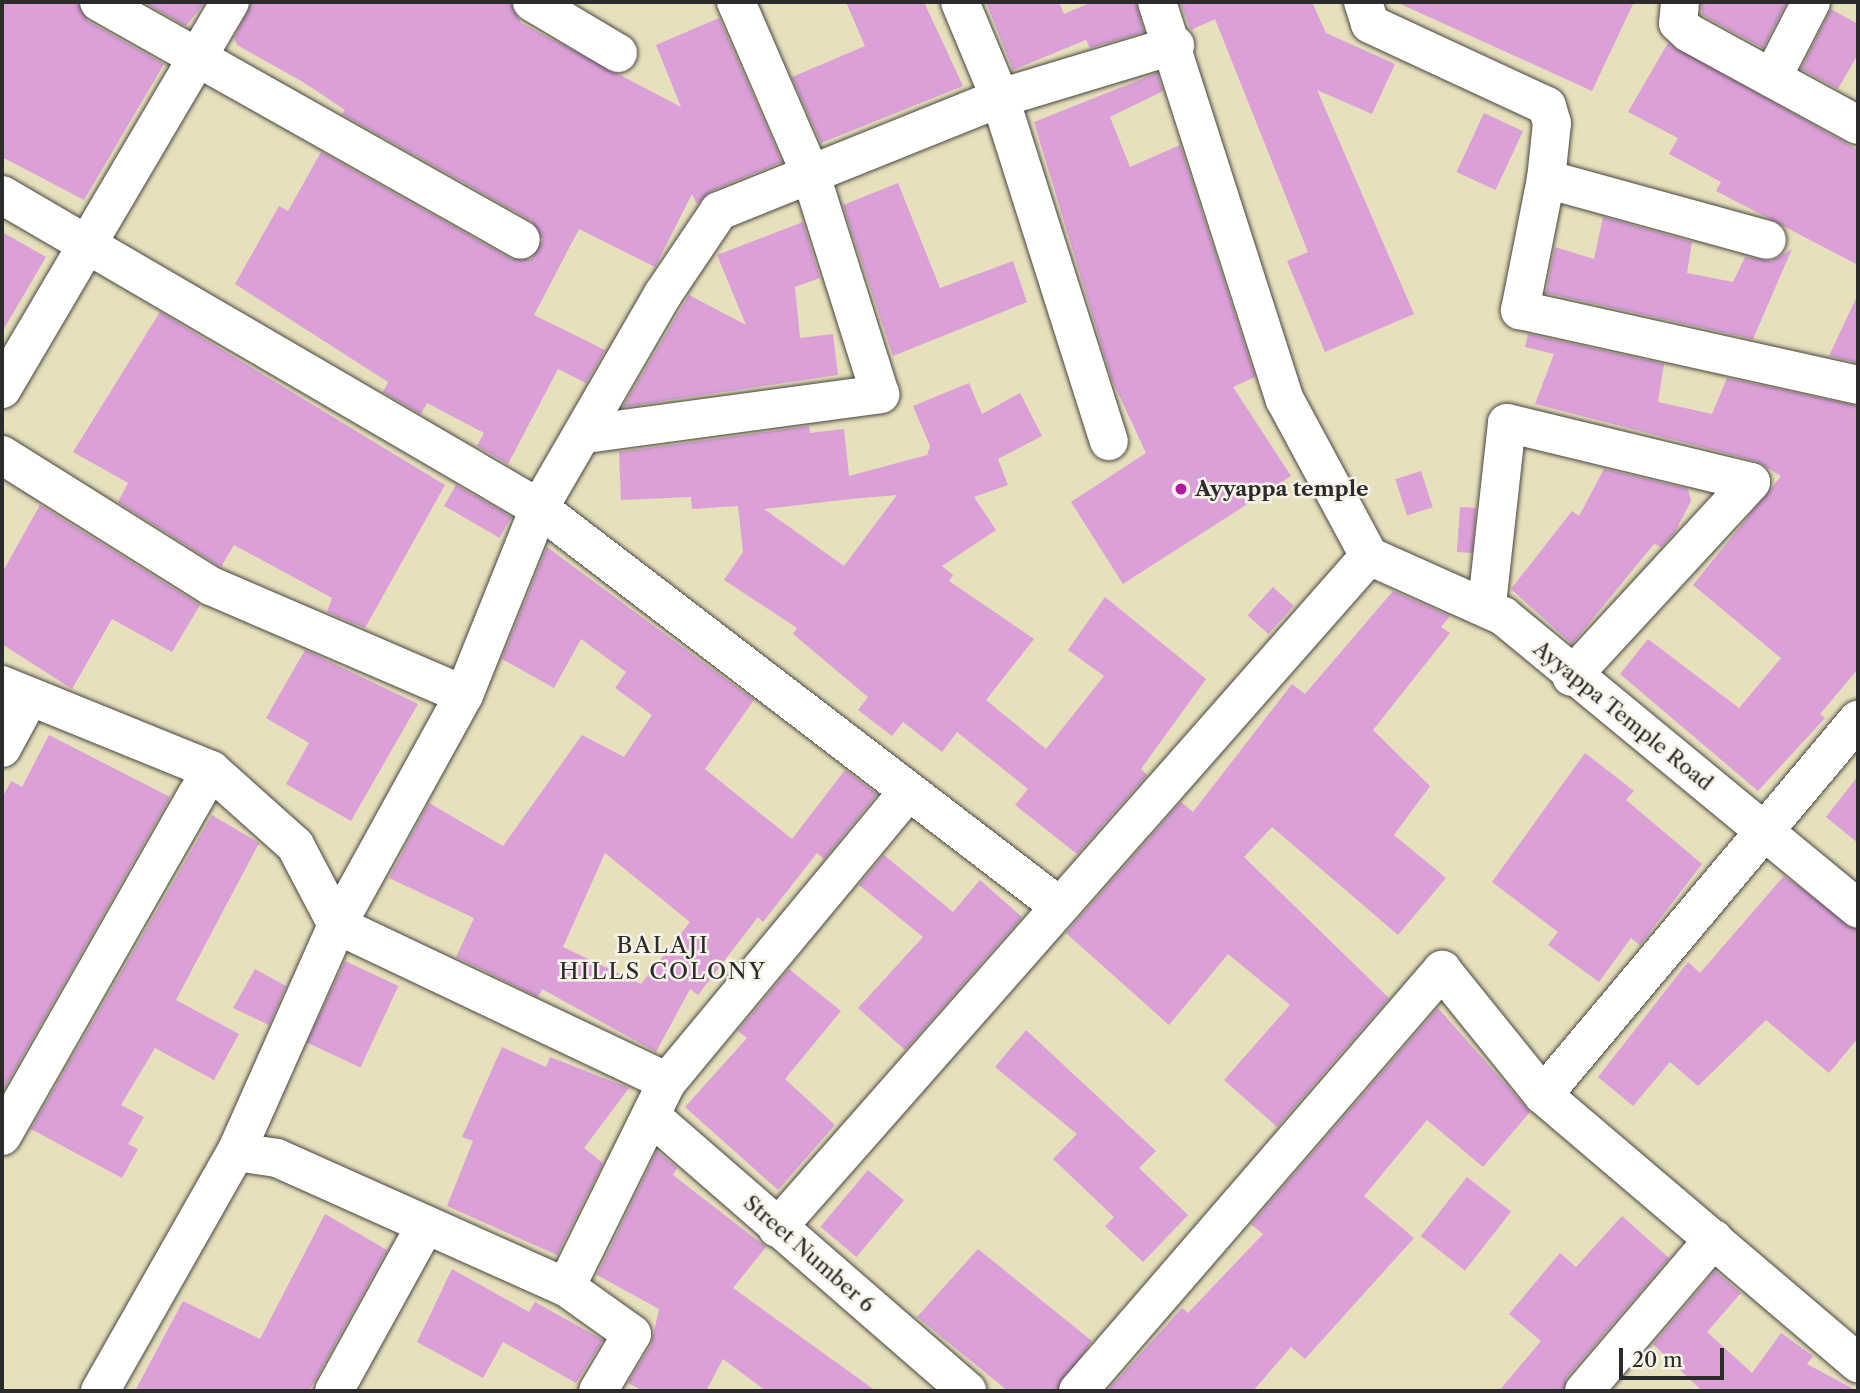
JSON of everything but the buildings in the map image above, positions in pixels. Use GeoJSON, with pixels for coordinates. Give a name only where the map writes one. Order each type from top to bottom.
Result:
{"type":"FeatureCollection","features":[{"type":"Feature","properties":{"kind":"street"},"geometry":{"type":"LineString","coordinates":[[99,2],[521,240]]}},
{"type":"Feature","properties":{"kind":"street"},"geometry":{"type":"LineString","coordinates":[[2,389],[201,58],[230,2]]}},
{"type":"Feature","properties":{"kind":"street"},"geometry":{"type":"LineString","coordinates":[[531,2],[618,53]]}},
{"type":"Feature","properties":{"kind":"street"},"geometry":{"type":"LineString","coordinates":[[586,433],[880,394],[811,175],[736,2]]}},
{"type":"Feature","properties":{"kind":"street"},"geometry":{"type":"LineString","coordinates":[[960,2],[1000,98],[1109,441]]}},
{"type":"Feature","properties":{"kind":"street"},"geometry":{"type":"LineString","coordinates":[[777,1228],[1369,556],[1285,400],[1175,45],[1157,2]]}},
{"type":"Feature","properties":{"kind":"street"},"geometry":{"type":"LineString","coordinates":[[1363,2],[1370,24],[1547,106],[1552,123],[1546,179],[1520,310],[1858,385]]}},
{"type":"Feature","properties":{"kind":"street"},"geometry":{"type":"LineString","coordinates":[[1680,2],[1678,23],[1689,33],[1858,125]]}},
{"type":"Feature","properties":{"kind":"street"},"geometry":{"type":"LineString","coordinates":[[1772,78],[1811,2]]}},
{"type":"Feature","properties":{"kind":"street"},"geometry":{"type":"LineString","coordinates":[[100,1391],[236,1152],[337,925],[464,695],[539,508],[586,433],[663,294],[719,211],[1000,98],[1175,45]]}},
{"type":"Feature","properties":{"kind":"street"},"geometry":{"type":"LineString","coordinates":[[1546,179],[1767,240]]}},
{"type":"Feature","properties":{"kind":"street"},"geometry":{"type":"LineString","coordinates":[[2,195],[539,508],[906,794],[1059,906]]}},
{"type":"Feature","properties":{"kind":"street"},"geometry":{"type":"LineString","coordinates":[[1487,604],[1507,423],[1751,482],[1571,677]]}},
{"type":"Feature","properties":{"kind":"street"},"geometry":{"type":"LineString","coordinates":[[2,455],[211,586],[464,695]]}},
{"type":"Feature","properties":{"kind":"street","name":"Ayyappa Temple Road"},"geometry":{"type":"LineString","coordinates":[[1369,556],[1487,604],[1571,677],[1858,909]]}},
{"type":"Feature","properties":{"kind":"street"},"geometry":{"type":"LineString","coordinates":[[2,748],[15,692],[211,770],[295,845],[337,925],[667,1082]]}},
{"type":"Feature","properties":{"kind":"street"},"geometry":{"type":"LineString","coordinates":[[1542,1095],[1858,720]]}},
{"type":"Feature","properties":{"kind":"street"},"geometry":{"type":"LineString","coordinates":[[2,1136],[211,770]]}},
{"type":"Feature","properties":{"kind":"street"},"geometry":{"type":"LineString","coordinates":[[566,1287],[667,1082],[906,794]]}},
{"type":"Feature","properties":{"kind":"street"},"geometry":{"type":"LineString","coordinates":[[1078,1391],[1442,970],[1542,1095],[1858,1363]]}},
{"type":"Feature","properties":{"kind":"street","name":"Street Number 6"},"geometry":{"type":"LineString","coordinates":[[651,1116],[967,1391]]}},
{"type":"Feature","properties":{"kind":"street"},"geometry":{"type":"LineString","coordinates":[[236,1152],[277,1158],[566,1287],[632,1334],[598,1391]]}},
{"type":"Feature","properties":{"kind":"street"},"geometry":{"type":"LineString","coordinates":[[334,1391],[425,1226]]}},
{"type":"Feature","properties":{"kind":"street"},"geometry":{"type":"LineString","coordinates":[[1584,1391],[1714,1239]]}},
{"type":"Feature","properties":{"kind":"place","name":"Ayyappa temple"},"geometry":{"type":"Point","coordinates":[1181,489]}},
{"type":"Feature","properties":{"kind":"district","name":"BALAJI HILLS COLONY"},"geometry":{"type":"Point","coordinates":[663,958]}}]}
